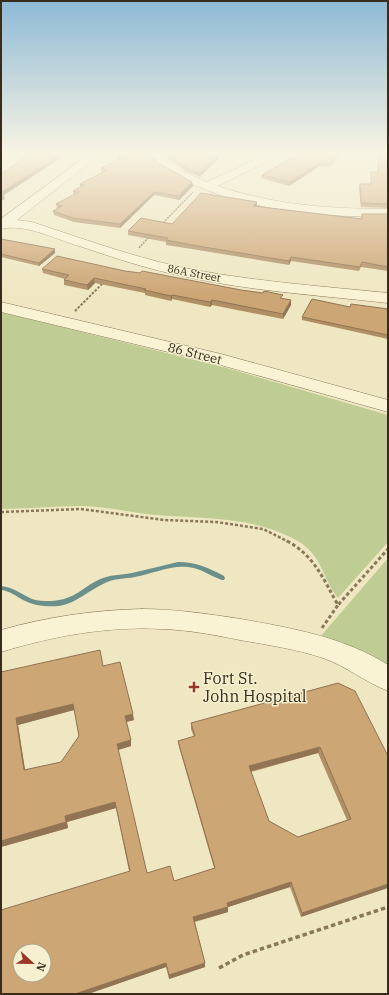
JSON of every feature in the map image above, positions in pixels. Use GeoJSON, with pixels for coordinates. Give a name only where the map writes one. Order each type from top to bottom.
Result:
{"type":"FeatureCollection","features":[{"type":"Feature","properties":{"kind":"street"},"geometry":{"type":"LineString","coordinates":[[4,223],[34,200]]}},
{"type":"Feature","properties":{"kind":"street"},"geometry":{"type":"LineString","coordinates":[[259,200],[292,207],[345,212],[388,213]]}},
{"type":"Feature","properties":{"kind":"street","name":"86A Street"},"geometry":{"type":"LineString","coordinates":[[4,223],[27,225],[129,258],[179,271],[249,283],[388,298]]}},
{"type":"Feature","properties":{"kind":"street","name":"86 Street"},"geometry":{"type":"LineString","coordinates":[[1,307],[215,358],[388,406]]}},
{"type":"Feature","properties":{"kind":"street"},"geometry":{"type":"LineString","coordinates":[[1,641],[30,632],[126,619],[200,623],[310,643],[370,666],[388,679]]}},
{"type":"Feature","properties":{"kind":"path"},"geometry":{"type":"LineString","coordinates":[[1,512],[81,510],[164,520],[216,522],[263,529],[300,548],[312,560],[338,605]]}},
{"type":"Feature","properties":{"kind":"path"},"geometry":{"type":"LineString","coordinates":[[310,643],[338,605],[388,549]]}},
{"type":"Feature","properties":{"kind":"path"},"geometry":{"type":"LineString","coordinates":[[219,968],[243,955],[388,907]]}},
{"type":"Feature","properties":{"kind":"green space"},"geometry":{"type":"Polygon","coordinates":[[[1,312],[227,368],[388,415],[388,542],[338,598],[314,555],[301,543],[284,534],[249,523],[212,518],[137,513],[89,506],[1,509],[1,312]]]}},
{"type":"Feature","properties":{"kind":"green space"},"geometry":{"type":"Polygon","coordinates":[[[388,558],[388,668],[320,637],[388,558]]]}},
{"type":"Feature","properties":{"kind":"building"},"geometry":{"type":"Polygon","coordinates":[[[63,200],[145,200],[120,224],[73,218],[53,211],[62,206],[56,204],[63,200]]]}},
{"type":"Feature","properties":{"kind":"building"},"geometry":{"type":"Polygon","coordinates":[[[194,200],[247,200],[257,202],[253,206],[362,219],[362,214],[388,214],[388,267],[362,262],[360,267],[291,257],[289,261],[192,245],[166,240],[168,238],[128,231],[141,218],[172,224],[194,200]]]}},
{"type":"Feature","properties":{"kind":"building"},"geometry":{"type":"Polygon","coordinates":[[[361,200],[388,200],[388,204],[361,203],[361,200]]]}},
{"type":"Feature","properties":{"kind":"building"},"geometry":{"type":"Polygon","coordinates":[[[1,239],[55,249],[39,263],[1,254],[1,239]]]}},
{"type":"Feature","properties":{"kind":"building"},"geometry":{"type":"Polygon","coordinates":[[[57,256],[125,271],[140,273],[142,271],[241,290],[263,293],[264,291],[283,295],[280,298],[291,300],[283,314],[212,300],[210,302],[171,296],[94,278],[87,285],[64,280],[69,275],[42,269],[57,256]]]}},
{"type":"Feature","properties":{"kind":"building"},"geometry":{"type":"Polygon","coordinates":[[[312,299],[350,307],[351,304],[388,309],[388,335],[302,317],[312,299]]]}},
{"type":"Feature","properties":{"kind":"building"},"geometry":{"type":"Polygon","coordinates":[[[100,650],[103,666],[120,662],[133,714],[125,716],[131,740],[117,744],[147,873],[170,866],[174,881],[215,868],[178,741],[195,736],[191,723],[338,683],[355,691],[388,756],[388,884],[302,913],[291,882],[227,903],[228,907],[193,917],[205,963],[169,975],[166,963],[75,994],[1,994],[1,910],[130,871],[115,802],[65,816],[66,822],[1,841],[1,672],[100,650]],[[73,704],[16,718],[24,770],[61,762],[79,736],[73,704]],[[320,747],[249,766],[269,821],[298,837],[351,819],[320,747]]]}},
{"type":"Feature","properties":{"kind":"waterway"},"geometry":{"type":"LineString","coordinates":[[1,588],[5,588],[32,601],[51,604],[71,600],[106,579],[135,575],[178,564],[197,566],[222,578]]}},
{"type":"Feature","properties":{"kind":"place","name":"Fort St. John Hospital"},"geometry":{"type":"Point","coordinates":[194,687]}}]}
